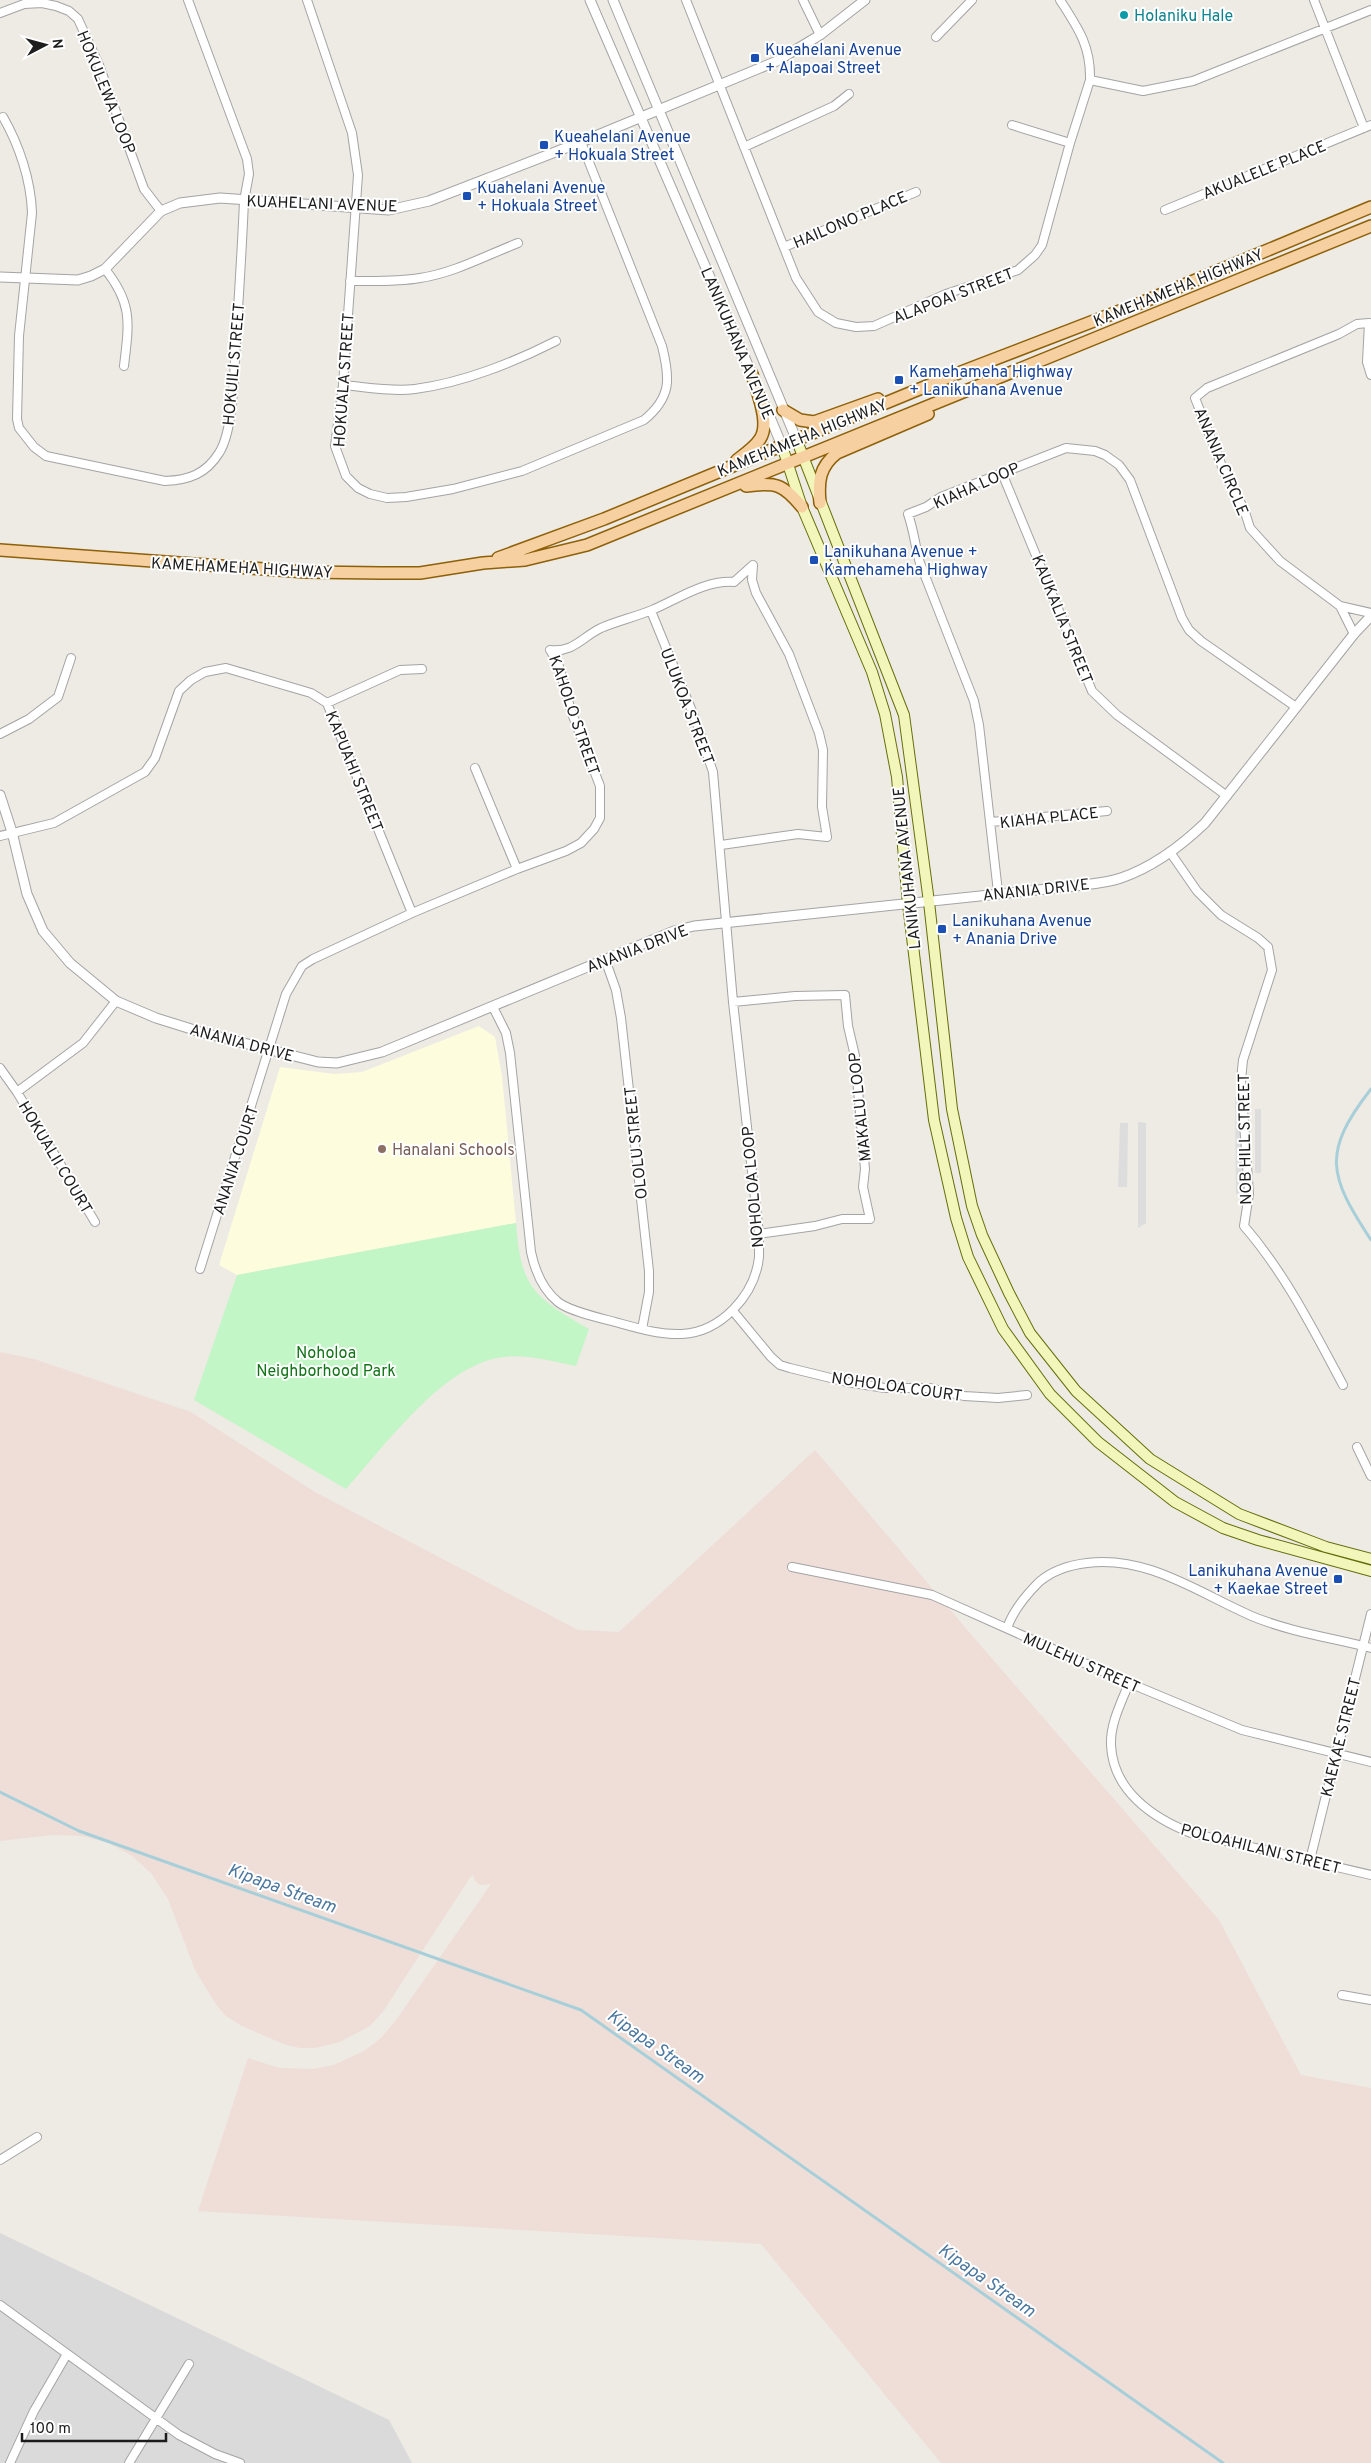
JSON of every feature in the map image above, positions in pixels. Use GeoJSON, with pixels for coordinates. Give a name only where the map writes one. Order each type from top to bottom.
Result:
{"type":"FeatureCollection","features":[{"type":"Feature","properties":{"kind":"main road","name":"KAMEHAMEHA HIGHWAY"},"geometry":{"type":"LineString","coordinates":[[483,563],[604,519],[956,374],[1142,302],[1371,207]]}},
{"type":"Feature","properties":{"kind":"main road","name":"KAMEHAMEHA HIGHWAY"},"geometry":{"type":"LineString","coordinates":[[0,550],[315,572],[420,573],[483,563],[525,560],[587,545],[1371,226]]}},
{"type":"Feature","properties":{"kind":"main road"},"geometry":{"type":"LineString","coordinates":[[728,467],[751,449],[763,432],[763,419],[752,374]]}},
{"type":"Feature","properties":{"kind":"main road"},"geometry":{"type":"LineString","coordinates":[[783,410],[800,420],[814,422],[956,374]]}},
{"type":"Feature","properties":{"kind":"main road"},"geometry":{"type":"LineString","coordinates":[[820,503],[820,475],[828,459],[836,453],[905,426],[1002,377]]}},
{"type":"Feature","properties":{"kind":"main road","name":"LANIKUHANA AVENUE"},"geometry":{"type":"LineString","coordinates":[[796,441],[904,715],[929,902],[952,1109],[972,1206],[982,1235],[1009,1293],[1030,1333],[1076,1391],[1150,1459],[1239,1514],[1326,1547],[1371,1559]]}},
{"type":"Feature","properties":{"kind":"main road","name":"LANIKUHANA AVENUE"},"geometry":{"type":"LineString","coordinates":[[782,446],[802,506],[872,672],[885,714],[897,776],[908,904],[934,1120],[956,1218],[968,1257],[1003,1329],[1050,1394],[1098,1442],[1175,1502],[1223,1528],[1258,1540],[1371,1571]]}},
{"type":"Feature","properties":{"kind":"main road"},"geometry":{"type":"LineString","coordinates":[[730,488],[777,484],[792,494],[802,506]]}},
{"type":"Feature","properties":{"kind":"street","name":"HOKUILI STREET"},"geometry":{"type":"LineString","coordinates":[[3,117],[12,133],[32,196],[16,400],[19,428],[34,447],[46,456],[165,481],[185,480],[200,474],[210,466],[220,451],[228,430],[233,382],[244,201],[249,174],[247,159],[188,0]]}},
{"type":"Feature","properties":{"kind":"street","name":"HOKUALA STREET"},"geometry":{"type":"LineString","coordinates":[[308,0],[352,133],[358,175],[343,385],[335,446],[342,469],[358,488],[370,494],[387,498],[406,497],[453,489],[522,471],[644,420],[657,410],[664,396],[668,381],[668,368],[662,346],[581,142]]}},
{"type":"Feature","properties":{"kind":"street","name":"LANIKUHANA AVENUE"},"geometry":{"type":"LineString","coordinates":[[590,0],[782,446]]}},
{"type":"Feature","properties":{"kind":"street","name":"LANIKUHANA AVENUE"},"geometry":{"type":"LineString","coordinates":[[613,0],[796,441]]}},
{"type":"Feature","properties":{"kind":"street","name":"ALAPOAI STREET"},"geometry":{"type":"LineString","coordinates":[[686,0],[796,278],[818,312],[836,323],[856,327],[874,326],[946,294],[1018,270],[1029,262],[1042,244],[1090,80],[1091,64],[1086,44],[1060,0]]}},
{"type":"Feature","properties":{"kind":"street"},"geometry":{"type":"LineString","coordinates":[[803,0],[820,34]]}},
{"type":"Feature","properties":{"kind":"street","name":"KUAHELANI AVENUE"},"geometry":{"type":"LineString","coordinates":[[0,277],[78,280],[105,269],[162,211],[180,203],[220,198],[389,210],[429,201],[581,142],[777,61],[820,34],[865,0]]}},
{"type":"Feature","properties":{"kind":"street"},"geometry":{"type":"LineString","coordinates":[[936,37],[972,0]]}},
{"type":"Feature","properties":{"kind":"street"},"geometry":{"type":"LineString","coordinates":[[1314,0],[1367,126]]}},
{"type":"Feature","properties":{"kind":"street","name":"HOKULEWA LOOP"},"geometry":{"type":"LineString","coordinates":[[0,12],[24,4],[42,3],[62,8],[78,19],[99,65],[144,190],[162,211]]}},
{"type":"Feature","properties":{"kind":"street"},"geometry":{"type":"LineString","coordinates":[[1090,80],[1143,90],[1193,81],[1371,10]]}},
{"type":"Feature","properties":{"kind":"street"},"geometry":{"type":"LineString","coordinates":[[744,147],[834,106],[849,94]]}},
{"type":"Feature","properties":{"kind":"street"},"geometry":{"type":"LineString","coordinates":[[1012,125],[1070,143]]}},
{"type":"Feature","properties":{"kind":"street","name":"AKUALELE PLACE"},"geometry":{"type":"LineString","coordinates":[[1165,210],[1367,126]]}},
{"type":"Feature","properties":{"kind":"street","name":"HAILONO PLACE"},"geometry":{"type":"LineString","coordinates":[[784,247],[916,192]]}},
{"type":"Feature","properties":{"kind":"street"},"geometry":{"type":"LineString","coordinates":[[350,281],[397,281],[441,274],[518,243]]}},
{"type":"Feature","properties":{"kind":"street"},"geometry":{"type":"LineString","coordinates":[[105,269],[124,296],[127,308],[124,366]]}},
{"type":"Feature","properties":{"kind":"street","name":"ANANIA CIRCLE"},"geometry":{"type":"LineString","coordinates":[[1371,375],[1367,362],[1369,323],[1357,324],[1339,334],[1207,388],[1196,398],[1227,479],[1244,509],[1250,528],[1280,562],[1340,606],[1371,614]]}},
{"type":"Feature","properties":{"kind":"street"},"geometry":{"type":"LineString","coordinates":[[343,385],[414,389],[451,382],[533,353],[556,341]]}},
{"type":"Feature","properties":{"kind":"street","name":"KIAHA LOOP"},"geometry":{"type":"LineString","coordinates":[[998,892],[991,822],[974,701],[920,563],[915,547],[916,535],[908,514],[926,507],[941,496],[1066,448],[1095,451],[1119,465],[1130,480],[1160,563],[1182,618],[1189,630],[1201,641],[1296,707]]}},
{"type":"Feature","properties":{"kind":"street","name":"KAUKALIA STREET"},"geometry":{"type":"LineString","coordinates":[[1002,473],[1092,690],[1102,703],[1117,715],[1227,796]]}},
{"type":"Feature","properties":{"kind":"street","name":"KAHOLO STREET"},"geometry":{"type":"LineString","coordinates":[[269,1051],[286,994],[302,966],[412,912],[517,869],[550,859],[581,844],[594,829],[600,818],[600,786],[568,702],[558,663],[550,650],[561,651],[568,649],[600,628],[651,611],[720,581],[734,582],[753,566],[752,580],[756,592],[790,654],[819,733],[823,750],[822,807],[827,837],[798,834],[720,845]]}},
{"type":"Feature","properties":{"kind":"street","name":"ANANIA CIRCLE"},"geometry":{"type":"LineString","coordinates":[[1340,606],[1354,634]]}},
{"type":"Feature","properties":{"kind":"street","name":"ULUKOA STREET"},"geometry":{"type":"LineString","coordinates":[[651,611],[707,752],[713,772],[726,923]]}},
{"type":"Feature","properties":{"kind":"street","name":"ANANIA DRIVE"},"geometry":{"type":"LineString","coordinates":[[0,795],[12,832],[27,894],[43,931],[70,963],[116,1001],[156,1018],[269,1051],[318,1062],[356,1060],[382,1052],[494,1007],[674,931],[726,923],[929,902],[998,892],[1075,886],[1120,878],[1144,869],[1187,840],[1205,823],[1371,614]]}},
{"type":"Feature","properties":{"kind":"street"},"geometry":{"type":"LineString","coordinates":[[0,734],[44,710],[58,697],[71,658]]}},
{"type":"Feature","properties":{"kind":"street","name":"KAPUAHI STREET"},"geometry":{"type":"LineString","coordinates":[[0,836],[54,823],[145,772],[155,758],[179,691],[191,680],[205,672],[226,668],[311,693],[327,703],[412,912]]}},
{"type":"Feature","properties":{"kind":"street"},"geometry":{"type":"LineString","coordinates":[[327,703],[400,670],[422,669]]}},
{"type":"Feature","properties":{"kind":"street"},"geometry":{"type":"LineString","coordinates":[[475,768],[517,869]]}},
{"type":"Feature","properties":{"kind":"street","name":"KIAHA PLACE"},"geometry":{"type":"LineString","coordinates":[[991,822],[1107,811]]}},
{"type":"Feature","properties":{"kind":"street","name":"NOB HILL STREET"},"geometry":{"type":"LineString","coordinates":[[1170,852],[1197,891],[1221,915],[1258,938],[1268,947],[1272,970],[1244,1060],[1241,1080],[1249,1194],[1244,1226],[1255,1238],[1306,1317],[1343,1385]]}},
{"type":"Feature","properties":{"kind":"street","name":"NOHOLOA LOOP"},"geometry":{"type":"LineString","coordinates":[[494,1007],[506,1033],[510,1053],[526,1217],[535,1269],[545,1288],[559,1303],[595,1316],[642,1329],[683,1334],[702,1331],[719,1323],[733,1311],[746,1294],[759,1258],[759,1234],[726,923]]}},
{"type":"Feature","properties":{"kind":"street","name":"OLOLU STREET"},"geometry":{"type":"LineString","coordinates":[[605,959],[616,990],[621,1018],[649,1271],[649,1292],[642,1329]]}},
{"type":"Feature","properties":{"kind":"street","name":"MAKALU LOOP"},"geometry":{"type":"LineString","coordinates":[[733,1002],[795,996],[845,995],[848,1026],[855,1056],[865,1169],[863,1187],[870,1219],[842,1218],[815,1226],[759,1234]]}},
{"type":"Feature","properties":{"kind":"street"},"geometry":{"type":"LineString","coordinates":[[17,1092],[83,1043],[116,1001]]}},
{"type":"Feature","properties":{"kind":"street","name":"ANANIA COURT"},"geometry":{"type":"LineString","coordinates":[[200,1269],[269,1051]]}},
{"type":"Feature","properties":{"kind":"street","name":"HOKUALII COURT"},"geometry":{"type":"LineString","coordinates":[[0,1068],[17,1092],[95,1222]]}},
{"type":"Feature","properties":{"kind":"street","name":"NOHOLOA COURT"},"geometry":{"type":"LineString","coordinates":[[733,1311],[771,1357],[780,1365],[790,1368],[847,1382],[885,1388],[930,1388],[964,1396],[998,1398],[1027,1395]]}},
{"type":"Feature","properties":{"kind":"street"},"geometry":{"type":"LineString","coordinates":[[1357,1447],[1371,1476]]}},
{"type":"Feature","properties":{"kind":"street"},"geometry":{"type":"LineString","coordinates":[[1007,1628],[1011,1618],[1030,1591],[1044,1578],[1074,1564],[1114,1560],[1135,1564],[1155,1571],[1255,1617],[1288,1628],[1367,1647]]}},
{"type":"Feature","properties":{"kind":"street","name":"MULEHU STREET"},"geometry":{"type":"LineString","coordinates":[[792,1567],[932,1595],[1129,1683],[1242,1730],[1371,1762]]}},
{"type":"Feature","properties":{"kind":"street","name":"KAEKAE STREET"},"geometry":{"type":"LineString","coordinates":[[1310,1860],[1335,1753],[1367,1647],[1371,1614]]}},
{"type":"Feature","properties":{"kind":"street","name":"POLOAHILANI STREET"},"geometry":{"type":"LineString","coordinates":[[1129,1683],[1115,1719],[1111,1746],[1116,1770],[1120,1778],[1143,1808],[1166,1823],[1191,1833],[1371,1875]]}},
{"type":"Feature","properties":{"kind":"street"},"geometry":{"type":"LineString","coordinates":[[1342,1995],[1371,2000]]}},
{"type":"Feature","properties":{"kind":"street"},"geometry":{"type":"LineString","coordinates":[[0,2160],[37,2137]]}},
{"type":"Feature","properties":{"kind":"street"},"geometry":{"type":"LineString","coordinates":[[0,2305],[179,2435],[215,2454],[240,2463]]}},
{"type":"Feature","properties":{"kind":"street"},"geometry":{"type":"LineString","coordinates":[[10,2463],[34,2411],[67,2354]]}},
{"type":"Feature","properties":{"kind":"street"},"geometry":{"type":"LineString","coordinates":[[129,2463],[154,2418],[188,2364]]}},
{"type":"Feature","properties":{"kind":"shaded area","name":"Hanalani Schools"},"geometry":{"type":"Polygon","coordinates":[[[479,1026],[495,1037],[502,1076],[516,1223],[237,1275],[219,1265],[280,1067],[334,1074],[362,1072],[479,1026]]]}},
{"type":"Feature","properties":{"kind":"shaded area"},"geometry":{"type":"Polygon","coordinates":[[[1241,1096],[1245,1193],[1236,1194],[1235,1097],[1241,1096]]]}},
{"type":"Feature","properties":{"kind":"shaded area"},"geometry":{"type":"Polygon","coordinates":[[[1255,1109],[1261,1109],[1261,1173],[1255,1173],[1255,1109]]]}},
{"type":"Feature","properties":{"kind":"shaded area"},"geometry":{"type":"Polygon","coordinates":[[[1138,1122],[1146,1123],[1146,1223],[1138,1228],[1138,1122]]]}},
{"type":"Feature","properties":{"kind":"shaded area"},"geometry":{"type":"Polygon","coordinates":[[[1120,1123],[1128,1123],[1127,1187],[1118,1187],[1120,1123]]]}},
{"type":"Feature","properties":{"kind":"shaded area"},"geometry":{"type":"Polygon","coordinates":[[[0,1352],[34,1359],[191,1412],[315,1492],[578,1630],[619,1632],[815,1450],[981,1646],[1219,1920],[1301,2075],[1371,2088],[1371,2463],[941,2463],[761,2244],[198,2211],[248,2058],[280,2068],[313,2069],[334,2065],[364,2051],[381,2038],[396,2020],[491,1884],[480,1885],[475,1881],[473,1875],[471,1876],[384,2010],[370,2026],[340,2042],[315,2048],[300,2048],[286,2045],[242,2026],[226,2016],[217,2006],[195,1970],[168,1899],[151,1873],[132,1856],[109,1843],[82,1836],[51,1835],[0,1841],[0,1352]]]}},
{"type":"Feature","properties":{"kind":"shaded area"},"geometry":{"type":"Polygon","coordinates":[[[0,2233],[389,2420],[412,2463],[0,2463],[0,2233]]]}},
{"type":"Feature","properties":{"kind":"green space","name":"Noholoa Neighborhood Park"},"geometry":{"type":"Polygon","coordinates":[[[516,1223],[522,1263],[534,1289],[555,1308],[589,1329],[576,1366],[513,1356],[482,1363],[459,1374],[417,1409],[346,1489],[194,1400],[237,1275],[516,1223]]]}},
{"type":"Feature","properties":{"kind":"waterway"},"geometry":{"type":"LineString","coordinates":[[1371,1089],[1355,1111],[1344,1131],[1338,1148],[1336,1164],[1339,1181],[1346,1198],[1371,1240]]}},
{"type":"Feature","properties":{"kind":"waterway","name":"Kipapa Stream"},"geometry":{"type":"LineString","coordinates":[[0,1792],[79,1831],[581,2010],[1223,2463]]}},
{"type":"Feature","properties":{"kind":"place","name":"Holaniku Hale"},"geometry":{"type":"Point","coordinates":[1124,15]}},
{"type":"Feature","properties":{"kind":"place","name":"Kueahelani Avenue + Alapoai Street"},"geometry":{"type":"Point","coordinates":[755,58]}},
{"type":"Feature","properties":{"kind":"place","name":"Kueahelani Avenue + Hokuala Street"},"geometry":{"type":"Point","coordinates":[544,145]}},
{"type":"Feature","properties":{"kind":"place","name":"Kuahelani Avenue + Hokuala Street"},"geometry":{"type":"Point","coordinates":[467,196]}},
{"type":"Feature","properties":{"kind":"place","name":"Kamehameha Highway + Lanikuhana Avenue"},"geometry":{"type":"Point","coordinates":[899,380]}},
{"type":"Feature","properties":{"kind":"place","name":"Lanikuhana Avenue + Kamehameha Highway"},"geometry":{"type":"Point","coordinates":[814,560]}},
{"type":"Feature","properties":{"kind":"place","name":"Lanikuhana Avenue + Anania Drive"},"geometry":{"type":"Point","coordinates":[942,929]}},
{"type":"Feature","properties":{"kind":"place","name":"Hanalani Schools"},"geometry":{"type":"Point","coordinates":[382,1149]}},
{"type":"Feature","properties":{"kind":"place","name":"Lanikuhana Avenue + Kaekae Street"},"geometry":{"type":"Point","coordinates":[1338,1579]}}]}
